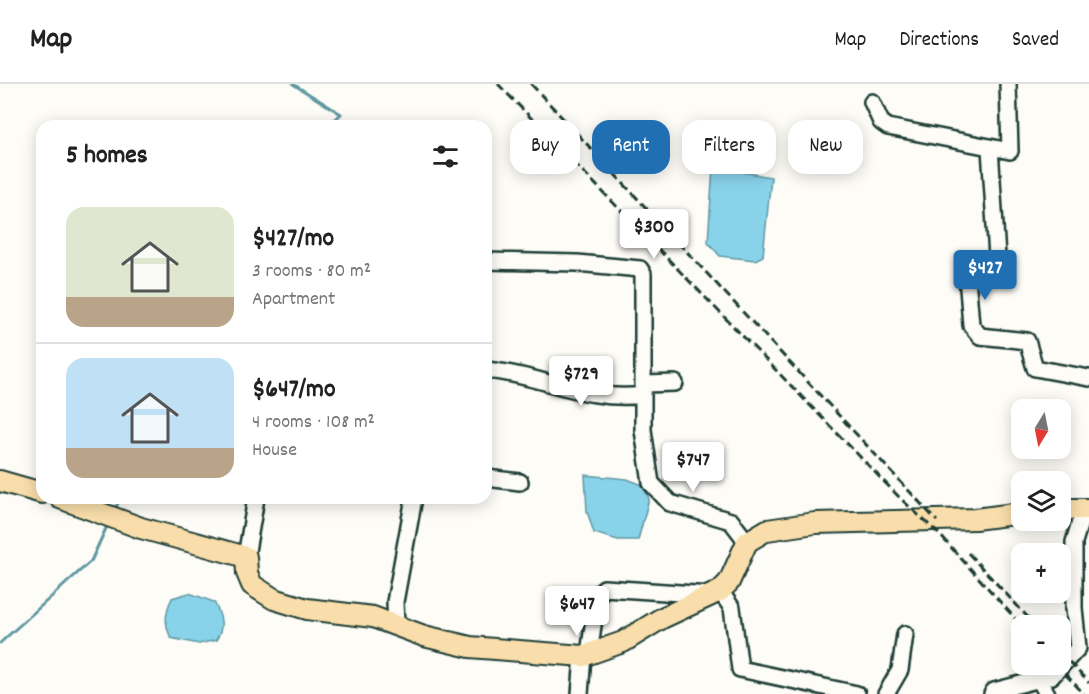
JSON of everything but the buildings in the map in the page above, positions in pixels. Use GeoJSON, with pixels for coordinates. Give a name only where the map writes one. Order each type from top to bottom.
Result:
{"type":"FeatureCollection","features":[{"type":"Feature","properties":{"kind":"main road"},"geometry":{"type":"LineString","coordinates":[[0,480],[36,491]]}},
{"type":"Feature","properties":{"kind":"main road"},"geometry":{"type":"LineString","coordinates":[[76,504],[246,557],[247,573],[252,585],[274,599],[307,609],[373,617],[423,636],[470,647],[586,655],[623,642],[662,618],[717,593],[729,582],[747,542],[766,530],[815,523],[975,519],[1011,514]]}},
{"type":"Feature","properties":{"kind":"street"},"geometry":{"type":"LineString","coordinates":[[872,102],[881,122],[888,127],[1010,151],[1008,84]]}},
{"type":"Feature","properties":{"kind":"street"},"geometry":{"type":"LineString","coordinates":[[990,148],[997,257],[967,276],[971,325],[980,336],[1027,341],[1035,368],[1089,378]]}},
{"type":"Feature","properties":{"kind":"street"},"geometry":{"type":"LineString","coordinates":[[492,261],[577,263],[640,269],[643,274],[643,430],[651,483],[670,504],[730,521],[747,542]]}},
{"type":"Feature","properties":{"kind":"street"},"geometry":{"type":"LineString","coordinates":[[492,370],[515,372],[570,388],[614,396],[642,395],[646,384],[651,382],[675,383]]}},
{"type":"Feature","properties":{"kind":"street"},"geometry":{"type":"LineString","coordinates":[[492,479],[520,482]]}},
{"type":"Feature","properties":{"kind":"street"},"geometry":{"type":"LineString","coordinates":[[246,557],[255,504]]}},
{"type":"Feature","properties":{"kind":"street"},"geometry":{"type":"LineString","coordinates":[[396,624],[395,602],[413,504]]}},
{"type":"Feature","properties":{"kind":"street"},"geometry":{"type":"LineString","coordinates":[[992,694],[994,691],[1052,676],[1078,648],[1074,608],[1074,542],[1086,509]]}},
{"type":"Feature","properties":{"kind":"street"},"geometry":{"type":"LineString","coordinates":[[580,694],[597,597],[604,588],[717,593],[732,608],[740,669],[857,694]]}},
{"type":"Feature","properties":{"kind":"street"},"geometry":{"type":"LineString","coordinates":[[886,694],[900,670],[905,634]]}},
{"type":"Feature","properties":{"kind":"street"},"geometry":{"type":"LineString","coordinates":[[1039,679],[1047,694]]}},
{"type":"Feature","properties":{"kind":"water"},"geometry":{"type":"Polygon","coordinates":[[[713,174],[754,174],[771,177],[763,256],[755,260],[720,256],[708,242],[713,174]]]}},
{"type":"Feature","properties":{"kind":"water"},"geometry":{"type":"Polygon","coordinates":[[[585,475],[627,479],[643,485],[649,499],[638,540],[618,540],[594,533],[587,511],[585,475]]]}},
{"type":"Feature","properties":{"kind":"water"},"geometry":{"type":"Polygon","coordinates":[[[189,593],[214,602],[221,621],[216,640],[199,644],[171,638],[166,623],[172,598],[189,593]]]}},
{"type":"Feature","properties":{"kind":"waterway"},"geometry":{"type":"LineString","coordinates":[[293,84],[341,114],[334,120]]}},
{"type":"Feature","properties":{"kind":"waterway"},"geometry":{"type":"LineString","coordinates":[[115,510],[118,504]]}},
{"type":"Feature","properties":{"kind":"waterway"},"geometry":{"type":"LineString","coordinates":[[0,643],[91,561],[108,524]]}},
{"type":"Feature","properties":{"kind":"railway"},"geometry":{"type":"LineString","coordinates":[[498,84],[901,499],[939,534],[1012,615]]}},
{"type":"Feature","properties":{"kind":"railway"},"geometry":{"type":"LineString","coordinates":[[531,84],[937,521]]}},
{"type":"Feature","properties":{"kind":"railway"},"geometry":{"type":"LineString","coordinates":[[968,553],[1026,615]]}},
{"type":"Feature","properties":{"kind":"railway"},"geometry":{"type":"LineString","coordinates":[[1071,664],[1089,683]]}},
{"type":"Feature","properties":{"kind":"railway"},"geometry":{"type":"LineString","coordinates":[[1066,675],[1084,694]]}}]}
